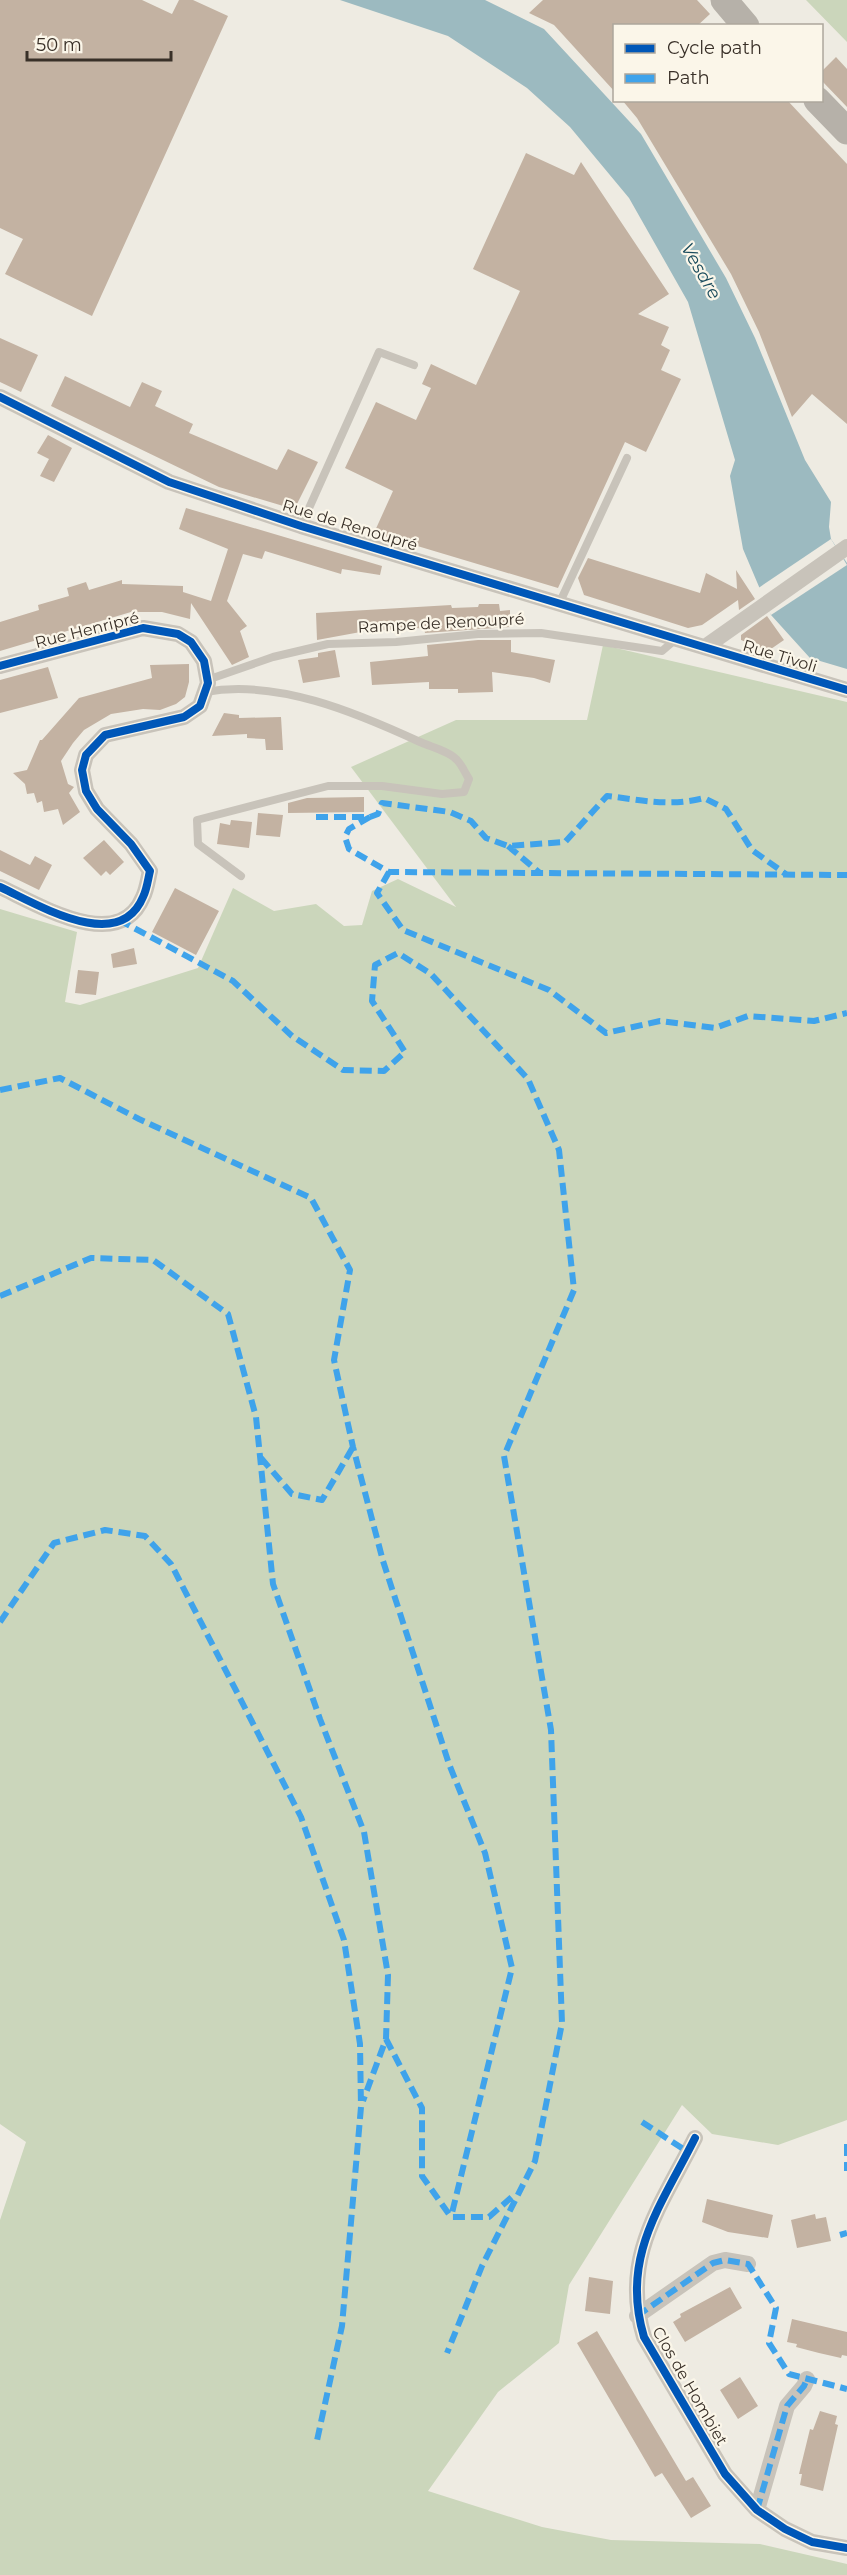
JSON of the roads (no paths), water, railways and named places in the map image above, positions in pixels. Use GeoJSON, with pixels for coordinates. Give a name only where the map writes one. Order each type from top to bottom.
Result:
{"type":"FeatureCollection","features":[{"type":"Feature","properties":{"kind":"main road"},"geometry":{"type":"LineString","coordinates":[[724,0],[744,24]]}},
{"type":"Feature","properties":{"kind":"main road"},"geometry":{"type":"LineString","coordinates":[[819,102],[847,131]]}},
{"type":"Feature","properties":{"kind":"street","name":"Rue de Renoupré"},"geometry":{"type":"LineString","coordinates":[[0,397],[169,482],[301,526],[705,647]]}},
{"type":"Feature","properties":{"kind":"street"},"geometry":{"type":"LineString","coordinates":[[705,647],[846,548]]}},
{"type":"Feature","properties":{"kind":"street","name":"Rue Henripré"},"geometry":{"type":"LineString","coordinates":[[0,666],[143,628],[178,634],[191,642],[204,661],[206,686]]}},
{"type":"Feature","properties":{"kind":"street","name":"Rue Tivoli"},"geometry":{"type":"LineString","coordinates":[[705,647],[847,690]]}},
{"type":"Feature","properties":{"kind":"street"},"geometry":{"type":"LineString","coordinates":[[0,887],[73,920],[101,926],[126,919],[143,899],[150,870],[132,844],[97,809],[86,791],[82,770],[86,755],[105,735],[184,717],[200,706],[206,686]]}},
{"type":"Feature","properties":{"kind":"street","name":"Clos de Hombiet"},"geometry":{"type":"LineString","coordinates":[[695,2138],[656,2212],[641,2247],[636,2279],[637,2316],[644,2337],[725,2474],[757,2510],[784,2529],[812,2542],[847,2548]]}},
{"type":"Feature","properties":{"kind":"street","name":"Clos de Hombiet"},"geometry":{"type":"LineString","coordinates":[[637,2316],[713,2263],[725,2260],[748,2264]]}},
{"type":"Feature","properties":{"kind":"street"},"geometry":{"type":"LineString","coordinates":[[757,2510],[787,2406],[807,2379]]}},
{"type":"Feature","properties":{"kind":"lane"},"geometry":{"type":"LineString","coordinates":[[301,526],[379,351],[414,365]]}},
{"type":"Feature","properties":{"kind":"lane"},"geometry":{"type":"LineString","coordinates":[[559,604],[627,458]]}},
{"type":"Feature","properties":{"kind":"lane","name":"Rampe de Renoupré"},"geometry":{"type":"LineString","coordinates":[[206,686],[273,657],[328,644],[541,633],[662,651],[676,639]]}},
{"type":"Feature","properties":{"kind":"lane"},"geometry":{"type":"LineString","coordinates":[[206,686],[252,690],[317,702],[398,732],[456,758],[469,779],[464,792],[442,794],[382,786],[328,786],[196,820],[198,844],[241,876]]}},
{"type":"Feature","properties":{"kind":"water","name":"Vesdre"},"geometry":{"type":"Polygon","coordinates":[[[340,0],[485,0],[544,29],[641,134],[726,278],[755,338],[805,460],[831,502],[829,527],[831,539],[847,563],[847,669],[810,658],[771,615],[743,549],[730,476],[735,460],[688,302],[629,198],[570,127],[527,88],[448,36],[340,0]]]}}]}
